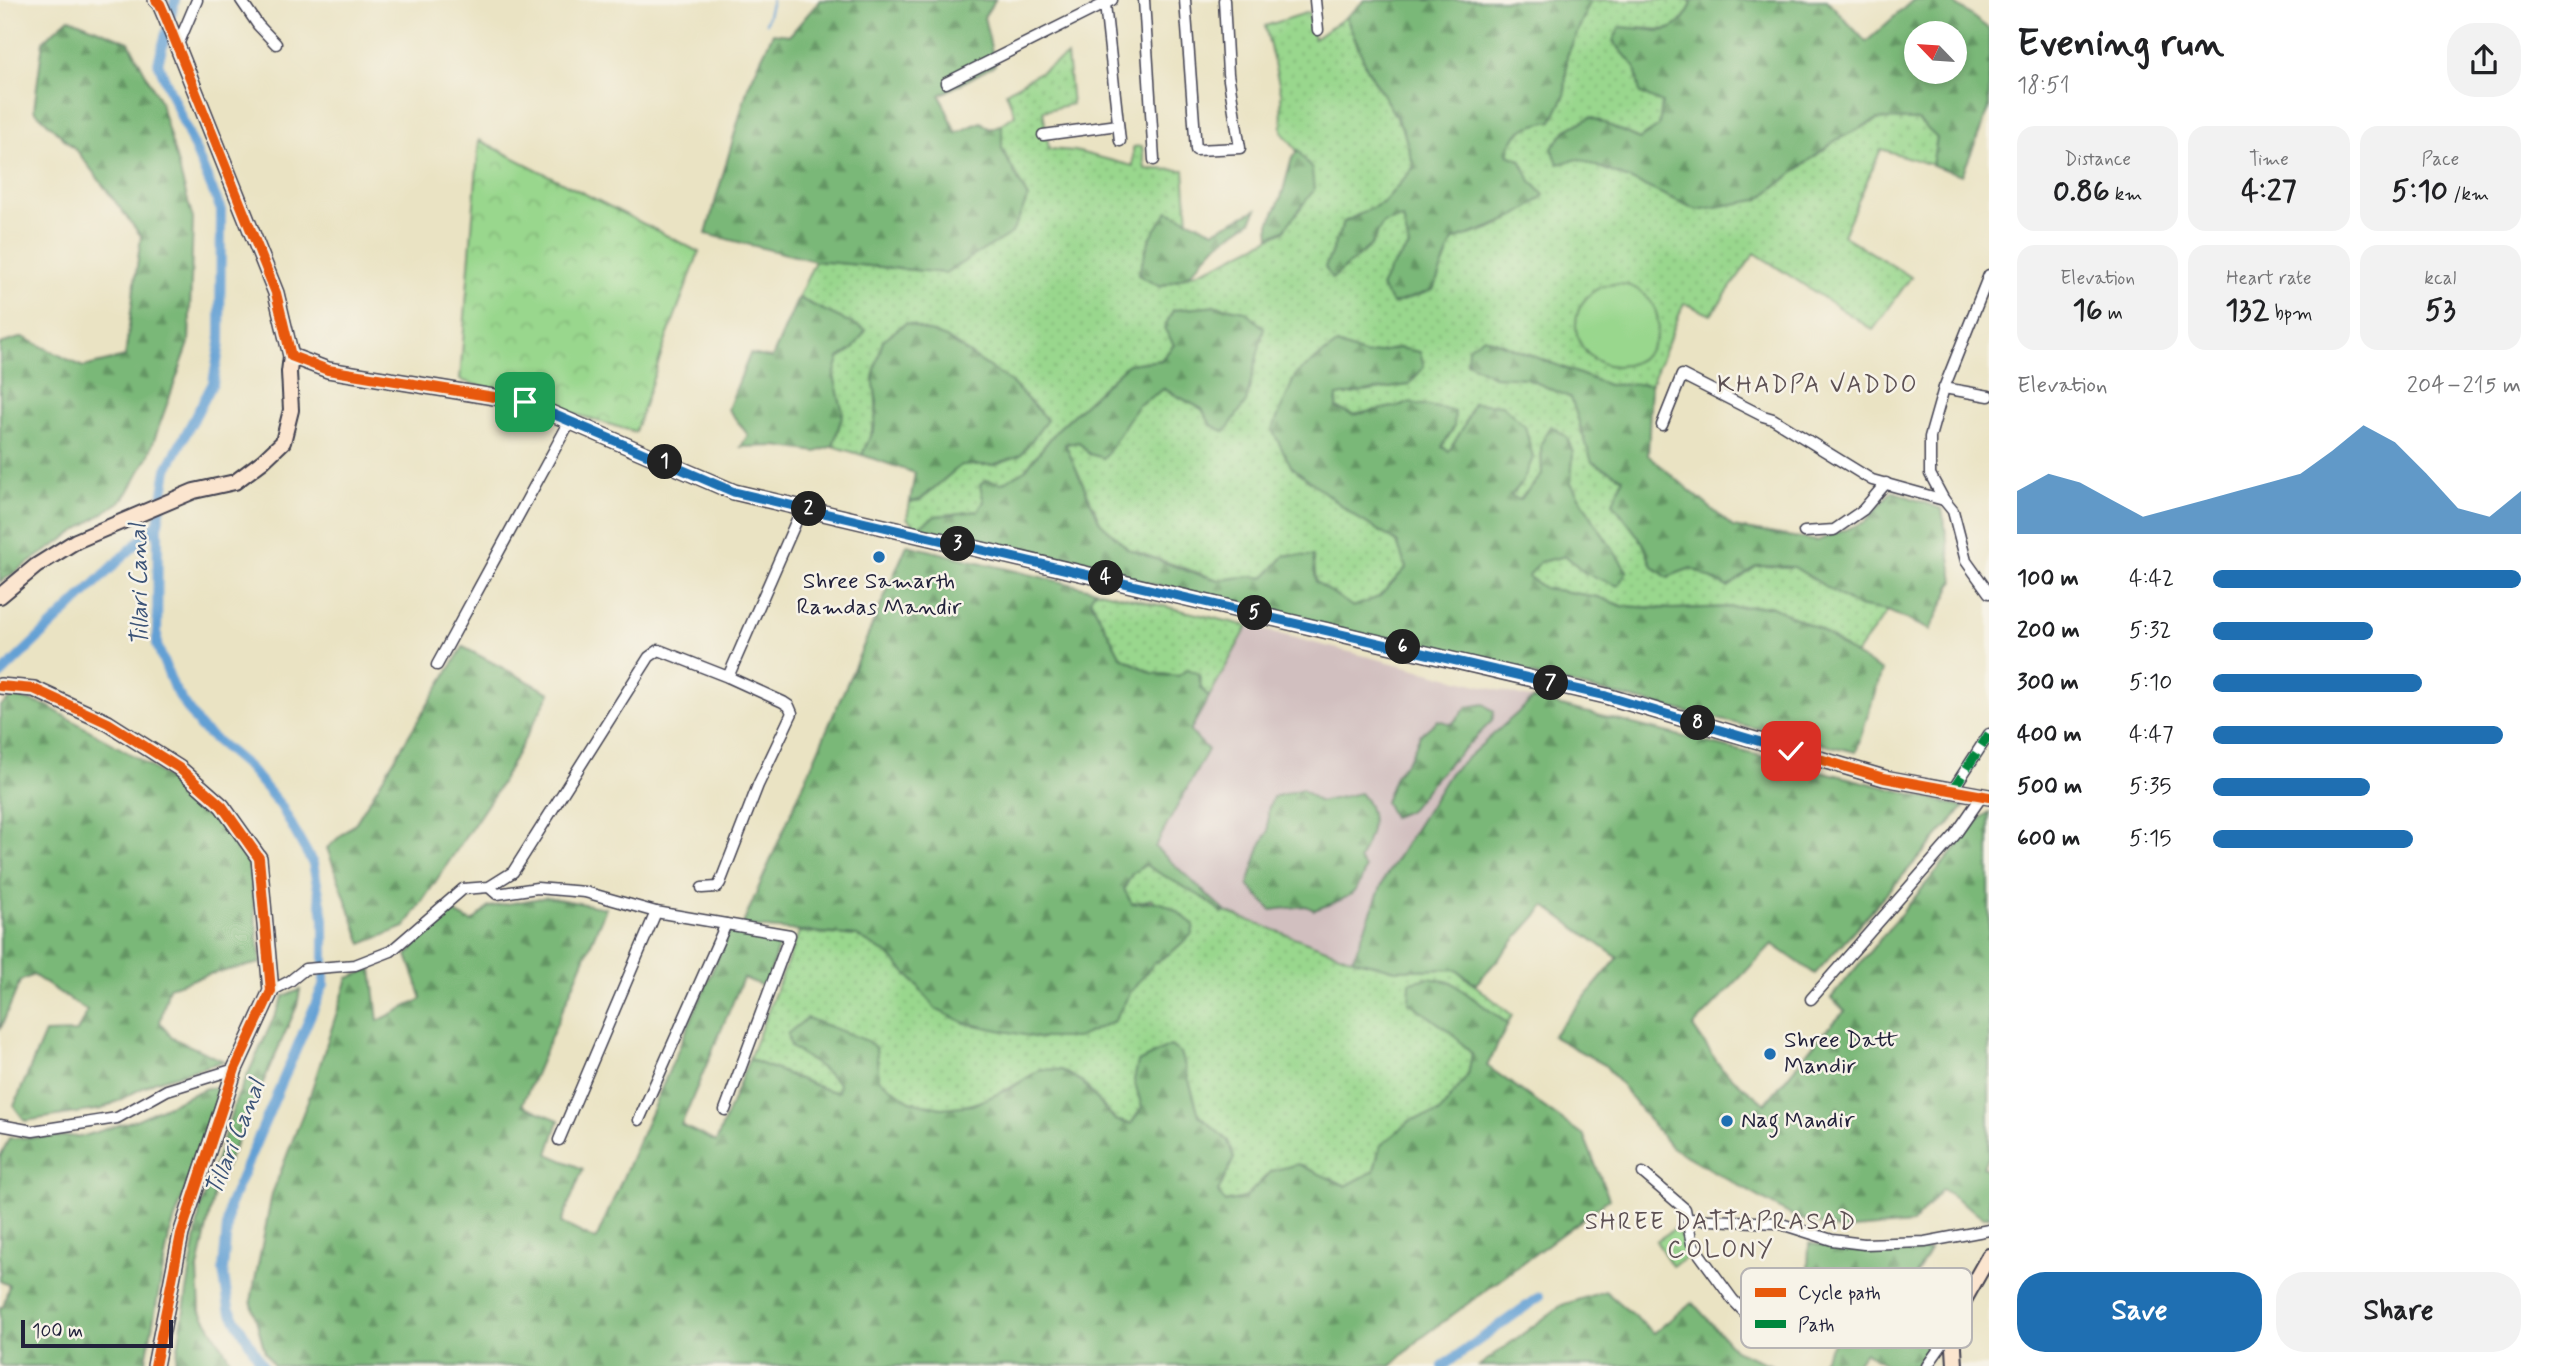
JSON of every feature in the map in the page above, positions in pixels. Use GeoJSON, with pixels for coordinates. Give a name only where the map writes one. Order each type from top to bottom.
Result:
{"type":"FeatureCollection","features":[{"type":"Feature","properties":{"kind":"street"},"geometry":{"type":"LineString","coordinates":[[0,596],[36,566],[76,541],[194,491],[234,482],[283,442],[291,410],[291,356],[276,293],[166,18],[156,0]]}},
{"type":"Feature","properties":{"kind":"street"},"geometry":{"type":"LineString","coordinates":[[175,41],[197,0]]}},
{"type":"Feature","properties":{"kind":"street"},"geometry":{"type":"LineString","coordinates":[[241,0],[258,25],[276,44]]}},
{"type":"Feature","properties":{"kind":"street"},"geometry":{"type":"LineString","coordinates":[[1144,0],[1154,160]]}},
{"type":"Feature","properties":{"kind":"street"},"geometry":{"type":"LineString","coordinates":[[1185,0],[1196,150],[1240,148],[1228,74],[1224,0]]}},
{"type":"Feature","properties":{"kind":"street"},"geometry":{"type":"LineString","coordinates":[[1315,0],[1318,30]]}},
{"type":"Feature","properties":{"kind":"street"},"geometry":{"type":"LineString","coordinates":[[946,83],[1109,2],[1120,141]]}},
{"type":"Feature","properties":{"kind":"street"},"geometry":{"type":"LineString","coordinates":[[1043,135],[1118,125]]}},
{"type":"Feature","properties":{"kind":"street"},"geometry":{"type":"LineString","coordinates":[[1989,275],[1944,388],[1930,437],[1930,474],[1953,511],[1966,561],[1989,593]]}},
{"type":"Feature","properties":{"kind":"street"},"geometry":{"type":"LineString","coordinates":[[291,356],[328,370],[525,402],[734,492],[1606,696],[1884,778],[1985,797],[1811,999]]}},
{"type":"Feature","properties":{"kind":"street"},"geometry":{"type":"LineString","coordinates":[[1662,425],[1682,375],[1773,419],[1872,480],[1944,500]]}},
{"type":"Feature","properties":{"kind":"street"},"geometry":{"type":"LineString","coordinates":[[1944,388],[1989,396]]}},
{"type":"Feature","properties":{"kind":"street"},"geometry":{"type":"LineString","coordinates":[[437,665],[570,421]]}},
{"type":"Feature","properties":{"kind":"street"},"geometry":{"type":"LineString","coordinates":[[1804,532],[1834,530],[1863,510],[1886,483]]}},
{"type":"Feature","properties":{"kind":"street"},"geometry":{"type":"LineString","coordinates":[[728,677],[802,508]]}},
{"type":"Feature","properties":{"kind":"street"},"geometry":{"type":"LineString","coordinates":[[271,991],[305,969],[355,965],[391,951],[463,889],[489,887],[513,872],[649,657],[659,650],[783,702],[792,712],[758,785],[720,883],[717,887],[702,888]]}},
{"type":"Feature","properties":{"kind":"street"},"geometry":{"type":"LineString","coordinates":[[0,686],[34,689],[108,723],[179,768],[222,806],[258,858],[271,991],[235,1069],[181,1234],[155,1366]]}},
{"type":"Feature","properties":{"kind":"street"},"geometry":{"type":"LineString","coordinates":[[1952,791],[1989,734]]}},
{"type":"Feature","properties":{"kind":"street"},"geometry":{"type":"LineString","coordinates":[[489,887],[496,894],[537,888],[585,892],[656,912],[790,935],[725,1110]]}},
{"type":"Feature","properties":{"kind":"street"},"geometry":{"type":"LineString","coordinates":[[559,1140],[656,912]]}},
{"type":"Feature","properties":{"kind":"street"},"geometry":{"type":"LineString","coordinates":[[639,1120],[726,924]]}},
{"type":"Feature","properties":{"kind":"street"},"geometry":{"type":"LineString","coordinates":[[0,1125],[33,1131],[117,1118],[167,1090],[235,1069]]}},
{"type":"Feature","properties":{"kind":"street"},"geometry":{"type":"LineString","coordinates":[[1643,1173],[1685,1209],[1692,1244],[1741,1308]]}},
{"type":"Feature","properties":{"kind":"street"},"geometry":{"type":"LineString","coordinates":[[1688,1219],[1778,1223],[1832,1240],[1864,1244],[1925,1242],[1989,1230]]}},
{"type":"Feature","properties":{"kind":"street"},"geometry":{"type":"LineString","coordinates":[[1972,1286],[1989,1255]]}},
{"type":"Feature","properties":{"kind":"street"},"geometry":{"type":"LineString","coordinates":[[1927,1366],[1939,1348]]}},
{"type":"Feature","properties":{"kind":"street"},"geometry":{"type":"LineString","coordinates":[[1954,1348],[1955,1366]]}},
{"type":"Feature","properties":{"kind":"shaded area"},"geometry":{"type":"Polygon","coordinates":[[[1248,626],[1533,699],[1450,773],[1384,879],[1353,959],[1226,912],[1155,848],[1208,751],[1190,731],[1248,626]]]}},
{"type":"Feature","properties":{"kind":"green space"},"geometry":{"type":"Polygon","coordinates":[[[820,0],[995,0],[984,17],[995,65],[940,95],[956,133],[981,122],[990,129],[1002,124],[1002,149],[1028,198],[1012,233],[945,273],[815,261],[706,234],[748,87],[773,33],[790,35],[820,0]]]}},
{"type":"Feature","properties":{"kind":"green space"},"geometry":{"type":"Polygon","coordinates":[[[1365,0],[1591,0],[1567,56],[1565,95],[1552,121],[1523,130],[1510,146],[1508,155],[1520,160],[1531,181],[1544,195],[1513,217],[1453,240],[1433,290],[1393,304],[1381,287],[1390,269],[1409,247],[1403,218],[1383,223],[1371,245],[1332,279],[1325,267],[1344,222],[1384,202],[1414,167],[1403,129],[1367,68],[1346,17],[1365,0]]]}},
{"type":"Feature","properties":{"kind":"green space"},"geometry":{"type":"Polygon","coordinates":[[[1591,0],[1690,0],[1692,4],[1682,20],[1672,28],[1639,27],[1635,67],[1641,93],[1663,103],[1659,126],[1639,139],[1591,117],[1579,159],[1629,179],[1758,200],[1836,140],[1879,119],[1918,120],[1937,138],[1932,165],[1881,149],[1843,235],[1911,277],[1873,330],[1755,253],[1711,315],[1684,303],[1651,384],[1608,385],[1484,337],[1467,362],[1493,375],[1526,378],[1572,398],[1582,434],[1623,477],[1613,503],[1643,543],[1652,566],[1667,577],[1691,568],[1728,587],[1757,566],[1794,567],[1857,606],[1888,611],[1855,655],[1819,629],[1770,606],[1673,609],[1622,606],[1598,597],[1544,588],[1528,576],[1540,562],[1566,556],[1585,573],[1627,571],[1571,483],[1573,453],[1541,444],[1542,476],[1519,500],[1510,496],[1522,483],[1473,403],[1450,451],[1442,447],[1454,427],[1454,411],[1412,403],[1353,415],[1336,408],[1337,396],[1408,385],[1424,367],[1420,352],[1399,348],[1366,355],[1337,344],[1292,466],[1356,517],[1397,542],[1406,568],[1379,597],[1353,607],[1316,582],[1313,557],[1285,555],[1264,578],[1251,576],[1219,580],[1128,549],[1100,522],[1065,444],[1079,442],[1089,454],[1137,406],[1164,389],[1202,409],[1211,425],[1245,311],[1218,306],[1173,310],[1174,345],[1161,360],[1128,364],[1058,429],[1025,470],[1002,484],[980,485],[984,502],[977,511],[936,516],[916,528],[907,518],[910,502],[920,500],[961,465],[993,465],[1047,420],[1011,382],[946,338],[873,377],[875,417],[862,455],[833,446],[843,414],[834,376],[839,358],[853,349],[865,331],[798,298],[815,261],[945,273],[1028,198],[1002,149],[1002,124],[1015,115],[1006,92],[1067,56],[1072,104],[1043,111],[1049,149],[1075,151],[1133,166],[1133,147],[1142,146],[1145,169],[1184,170],[1188,221],[1168,211],[1160,287],[1216,265],[1284,231],[1312,170],[1282,132],[1281,92],[1265,26],[1309,12],[1314,39],[1346,17],[1367,68],[1403,129],[1414,167],[1384,202],[1344,222],[1371,245],[1383,222],[1404,217],[1409,247],[1390,269],[1433,290],[1453,240],[1498,226],[1543,195],[1531,181],[1520,160],[1508,155],[1511,139],[1565,95],[1567,56],[1591,0]]]}},
{"type":"Feature","properties":{"kind":"green space"},"geometry":{"type":"Polygon","coordinates":[[[1690,0],[1827,0],[1866,42],[1913,0],[1950,0],[1989,29],[1989,109],[1962,175],[1932,165],[1937,138],[1918,120],[1878,119],[1836,140],[1758,200],[1697,210],[1579,159],[1558,164],[1552,148],[1566,130],[1591,117],[1639,139],[1659,126],[1662,103],[1640,93],[1635,67],[1613,41],[1620,27],[1662,31],[1678,24],[1692,4],[1690,0]]]}},
{"type":"Feature","properties":{"kind":"green space"},"geometry":{"type":"Polygon","coordinates":[[[69,18],[129,42],[160,101],[193,219],[189,343],[148,457],[124,499],[0,582],[0,344],[23,337],[83,367],[125,357],[141,236],[78,152],[34,110],[43,41],[69,18]]]}},
{"type":"Feature","properties":{"kind":"green space"},"geometry":{"type":"Polygon","coordinates":[[[479,140],[699,252],[635,432],[460,380],[479,140]]]}},
{"type":"Feature","properties":{"kind":"green space"},"geometry":{"type":"Polygon","coordinates":[[[1298,150],[1312,170],[1314,190],[1284,230],[1270,237],[1269,224],[1281,198],[1292,158],[1298,150]]]}},
{"type":"Feature","properties":{"kind":"green space"},"geometry":{"type":"Polygon","coordinates":[[[1257,209],[1251,221],[1216,245],[1189,275],[1160,287],[1138,275],[1150,238],[1168,211],[1214,231],[1257,209]]]}},
{"type":"Feature","properties":{"kind":"green space"},"geometry":{"type":"Polygon","coordinates":[[[1617,284],[1633,287],[1646,296],[1655,309],[1658,325],[1655,341],[1646,354],[1633,363],[1617,366],[1601,363],[1588,354],[1579,341],[1576,325],[1579,309],[1588,296],[1601,287],[1617,284]]]}},
{"type":"Feature","properties":{"kind":"green space"},"geometry":{"type":"Polygon","coordinates":[[[798,298],[866,330],[853,349],[839,358],[834,376],[843,413],[833,446],[816,452],[776,446],[741,447],[748,435],[728,409],[750,354],[772,358],[798,298]]]}},
{"type":"Feature","properties":{"kind":"green space"},"geometry":{"type":"Polygon","coordinates":[[[1218,306],[1245,311],[1264,328],[1246,402],[1225,432],[1211,425],[1202,409],[1164,389],[1137,406],[1104,458],[1089,454],[1079,442],[1065,444],[1100,522],[1128,549],[1219,580],[1251,576],[1264,578],[1285,555],[1313,556],[1316,582],[1353,607],[1379,597],[1406,568],[1397,542],[1356,517],[1291,466],[1272,430],[1296,374],[1337,344],[1366,355],[1399,348],[1420,352],[1424,367],[1408,385],[1337,396],[1336,408],[1353,415],[1412,403],[1455,411],[1454,427],[1442,447],[1449,451],[1464,426],[1473,403],[1502,405],[1525,426],[1533,458],[1522,483],[1511,495],[1519,500],[1542,475],[1541,444],[1551,426],[1567,437],[1573,453],[1571,483],[1627,571],[1618,586],[1585,573],[1566,556],[1540,562],[1528,577],[1544,588],[1598,597],[1622,606],[1673,609],[1770,606],[1819,629],[1882,671],[1856,752],[916,528],[936,516],[977,511],[984,502],[980,485],[986,480],[1002,483],[1025,470],[1058,429],[1128,364],[1161,360],[1174,345],[1164,328],[1173,310],[1218,306]]]}},
{"type":"Feature","properties":{"kind":"green space"},"geometry":{"type":"Polygon","coordinates":[[[906,323],[946,338],[1011,382],[1047,420],[1021,455],[993,465],[961,465],[920,500],[910,502],[915,473],[862,455],[874,429],[877,403],[873,377],[883,340],[906,323]]]}},
{"type":"Feature","properties":{"kind":"green space"},"geometry":{"type":"Polygon","coordinates":[[[1484,337],[1608,385],[1651,384],[1648,455],[1733,527],[1817,541],[1865,522],[1892,491],[1942,509],[1954,581],[1930,630],[1888,611],[1857,606],[1794,567],[1757,566],[1728,587],[1691,568],[1667,577],[1652,566],[1643,543],[1613,503],[1623,478],[1592,462],[1571,398],[1526,378],[1493,376],[1467,362],[1468,348],[1484,337]]]}},
{"type":"Feature","properties":{"kind":"green space"},"geometry":{"type":"Polygon","coordinates":[[[907,545],[1095,590],[1090,599],[1121,657],[1152,673],[1178,676],[1188,669],[1199,674],[1201,688],[1209,697],[1190,731],[1208,750],[1155,847],[1226,912],[1220,911],[1207,900],[1145,865],[1132,874],[1124,889],[1132,904],[1152,902],[1166,905],[1194,925],[1192,934],[1153,964],[1130,993],[1114,1021],[1077,1038],[1038,1038],[965,1023],[935,1009],[889,955],[857,936],[742,926],[907,545]]]}},
{"type":"Feature","properties":{"kind":"green space"},"geometry":{"type":"Polygon","coordinates":[[[1095,590],[1248,626],[1209,697],[1201,688],[1199,674],[1188,670],[1178,676],[1152,673],[1121,657],[1090,599],[1095,590]]]}},
{"type":"Feature","properties":{"kind":"green space"},"geometry":{"type":"Polygon","coordinates":[[[463,647],[550,693],[497,790],[405,927],[362,944],[327,848],[356,822],[463,647]]]}},
{"type":"Feature","properties":{"kind":"green space"},"geometry":{"type":"Polygon","coordinates":[[[14,696],[47,706],[139,759],[202,801],[248,859],[261,963],[210,974],[169,987],[160,1022],[172,1038],[224,1061],[154,1082],[102,1109],[25,1121],[14,1106],[45,1033],[77,1032],[87,1011],[33,975],[20,981],[0,1030],[0,706],[14,696]]]}},
{"type":"Feature","properties":{"kind":"green space"},"geometry":{"type":"Polygon","coordinates":[[[1533,699],[1964,807],[1815,974],[1772,944],[1693,1027],[1722,1069],[1765,1104],[1818,1039],[1845,1011],[1831,998],[1980,819],[1989,812],[1989,1156],[1983,1166],[1989,1171],[1989,1217],[1983,1217],[1942,1189],[1912,1224],[1842,1230],[1796,1218],[1671,1147],[1605,1065],[1552,1036],[1618,958],[1545,906],[1476,984],[1455,969],[1396,970],[1353,959],[1384,879],[1450,773],[1533,699]]]}},
{"type":"Feature","properties":{"kind":"green space"},"geometry":{"type":"Polygon","coordinates":[[[1484,704],[1494,712],[1492,721],[1435,778],[1410,810],[1393,817],[1385,802],[1395,776],[1411,756],[1420,735],[1438,720],[1452,724],[1467,707],[1484,704]]]}},
{"type":"Feature","properties":{"kind":"green space"},"geometry":{"type":"Polygon","coordinates":[[[1302,789],[1319,802],[1360,793],[1372,817],[1370,834],[1359,860],[1365,868],[1358,887],[1341,900],[1314,910],[1306,906],[1271,910],[1248,885],[1260,847],[1268,832],[1268,810],[1273,797],[1302,789]]]}},
{"type":"Feature","properties":{"kind":"green space"},"geometry":{"type":"Polygon","coordinates":[[[1145,865],[1207,900],[1222,913],[1226,912],[1353,959],[1396,970],[1455,969],[1512,1015],[1508,1024],[1451,982],[1409,1002],[1453,1034],[1472,1054],[1468,1075],[1439,1113],[1411,1120],[1380,1146],[1374,1171],[1346,1186],[1331,1178],[1271,1171],[1245,1198],[1225,1202],[1218,1192],[1234,1158],[1228,1141],[1199,1115],[1181,1053],[1134,1080],[1142,1107],[1131,1124],[1115,1120],[1081,1081],[1041,1069],[978,1102],[945,1108],[927,1107],[910,1101],[878,1079],[876,1049],[791,1047],[839,1083],[838,1092],[749,1059],[799,932],[857,936],[889,955],[935,1009],[1038,1038],[1077,1038],[1114,1021],[1130,993],[1153,964],[1192,934],[1194,925],[1151,899],[1132,904],[1124,889],[1132,874],[1145,865]]]}},
{"type":"Feature","properties":{"kind":"green space"},"geometry":{"type":"Polygon","coordinates":[[[547,897],[606,908],[522,1105],[559,1120],[548,1154],[583,1169],[561,1223],[596,1240],[729,932],[780,941],[766,987],[743,978],[681,1125],[716,1142],[749,1059],[838,1092],[839,1083],[791,1047],[787,1034],[807,1018],[868,1041],[876,1049],[879,1079],[910,1101],[941,1108],[972,1105],[1011,1088],[1041,1069],[1061,1070],[1081,1081],[1115,1120],[1131,1124],[1142,1107],[1134,1080],[1138,1062],[1170,1046],[1181,1053],[1199,1115],[1228,1141],[1234,1158],[1218,1192],[1225,1202],[1245,1198],[1271,1171],[1298,1164],[1346,1186],[1374,1171],[1380,1146],[1411,1120],[1439,1113],[1468,1075],[1472,1054],[1453,1034],[1409,1002],[1410,982],[1429,978],[1451,982],[1508,1024],[1487,1066],[1584,1136],[1609,1199],[1420,1339],[1391,1366],[274,1366],[265,1352],[251,1301],[272,1194],[310,1095],[348,978],[372,969],[378,1021],[422,999],[407,955],[449,910],[472,922],[489,907],[547,897]]]}},
{"type":"Feature","properties":{"kind":"green space"},"geometry":{"type":"Polygon","coordinates":[[[300,990],[297,1006],[214,1193],[198,1269],[200,1310],[234,1366],[194,1366],[176,1361],[200,1210],[236,1100],[284,996],[300,990]]]}},
{"type":"Feature","properties":{"kind":"green space"},"geometry":{"type":"Polygon","coordinates":[[[221,1087],[169,1236],[145,1366],[0,1364],[0,1307],[3,1307],[9,1285],[0,1281],[0,1157],[9,1138],[84,1136],[138,1119],[206,1088],[221,1087]]]}},
{"type":"Feature","properties":{"kind":"green space"},"geometry":{"type":"Polygon","coordinates":[[[1676,1228],[1691,1255],[1672,1266],[1656,1241],[1676,1228]]]}},
{"type":"Feature","properties":{"kind":"green space"},"geometry":{"type":"Polygon","coordinates":[[[1809,1243],[1845,1251],[1930,1250],[1920,1268],[1808,1268],[1809,1243]]]}},
{"type":"Feature","properties":{"kind":"green space"},"geometry":{"type":"Polygon","coordinates":[[[1605,1291],[1654,1333],[1692,1302],[1736,1351],[1774,1366],[1479,1366],[1562,1305],[1605,1291]]]}},
{"type":"Feature","properties":{"kind":"green space"},"geometry":{"type":"Polygon","coordinates":[[[1830,1348],[1930,1348],[1918,1366],[1888,1366],[1865,1352],[1855,1366],[1818,1366],[1830,1348]]]}},
{"type":"Feature","properties":{"kind":"waterway","name":"Tillari Canal"},"geometry":{"type":"LineString","coordinates":[[175,0],[158,63],[221,210],[220,344],[213,383],[167,469],[158,523],[157,645],[174,688],[200,727],[249,768],[281,806],[313,864],[324,919],[324,984],[229,1206],[223,1270],[229,1308],[263,1366]]}},
{"type":"Feature","properties":{"kind":"waterway"},"geometry":{"type":"LineString","coordinates":[[766,23],[772,0]]}},
{"type":"Feature","properties":{"kind":"waterway"},"geometry":{"type":"LineString","coordinates":[[0,675],[158,523]]}},
{"type":"Feature","properties":{"kind":"waterway","name":"Tillari Canal"},"geometry":{"type":"LineString","coordinates":[[1443,1366],[1539,1297]]}},
{"type":"Feature","properties":{"kind":"marked path"},"geometry":{"type":"LineString","coordinates":[[1952,791],[1989,734]]}},
{"type":"Feature","properties":{"kind":"cycle path"},"geometry":{"type":"LineString","coordinates":[[156,0],[166,18],[276,293],[291,356],[328,370],[525,402],[734,492],[1606,696],[1884,778],[1989,797]]}},
{"type":"Feature","properties":{"kind":"cycle path"},"geometry":{"type":"LineString","coordinates":[[0,686],[34,689],[108,723],[179,768],[222,806],[259,858],[271,991],[235,1069],[181,1234],[155,1366]]}},
{"type":"Feature","properties":{"kind":"place","name":"Shree Samarth Ramdas Mandir"},"geometry":{"type":"Point","coordinates":[879,557]}},
{"type":"Feature","properties":{"kind":"place","name":"Shree Datt Mandir"},"geometry":{"type":"Point","coordinates":[1770,1054]}},
{"type":"Feature","properties":{"kind":"place","name":"Nag Mandir"},"geometry":{"type":"Point","coordinates":[1727,1121]}},
{"type":"Feature","properties":{"kind":"district","name":"KHADPA VADDO"},"geometry":{"type":"Point","coordinates":[1818,385]}},
{"type":"Feature","properties":{"kind":"district","name":"SHREE DATTAPRASAD COLONY"},"geometry":{"type":"Point","coordinates":[1721,1236]}},
{"type":"Feature","properties":{"kind":"route"},"geometry":{"type":"LineString","coordinates":[[525,402],[734,492],[1606,696],[1791,751]]}}]}
